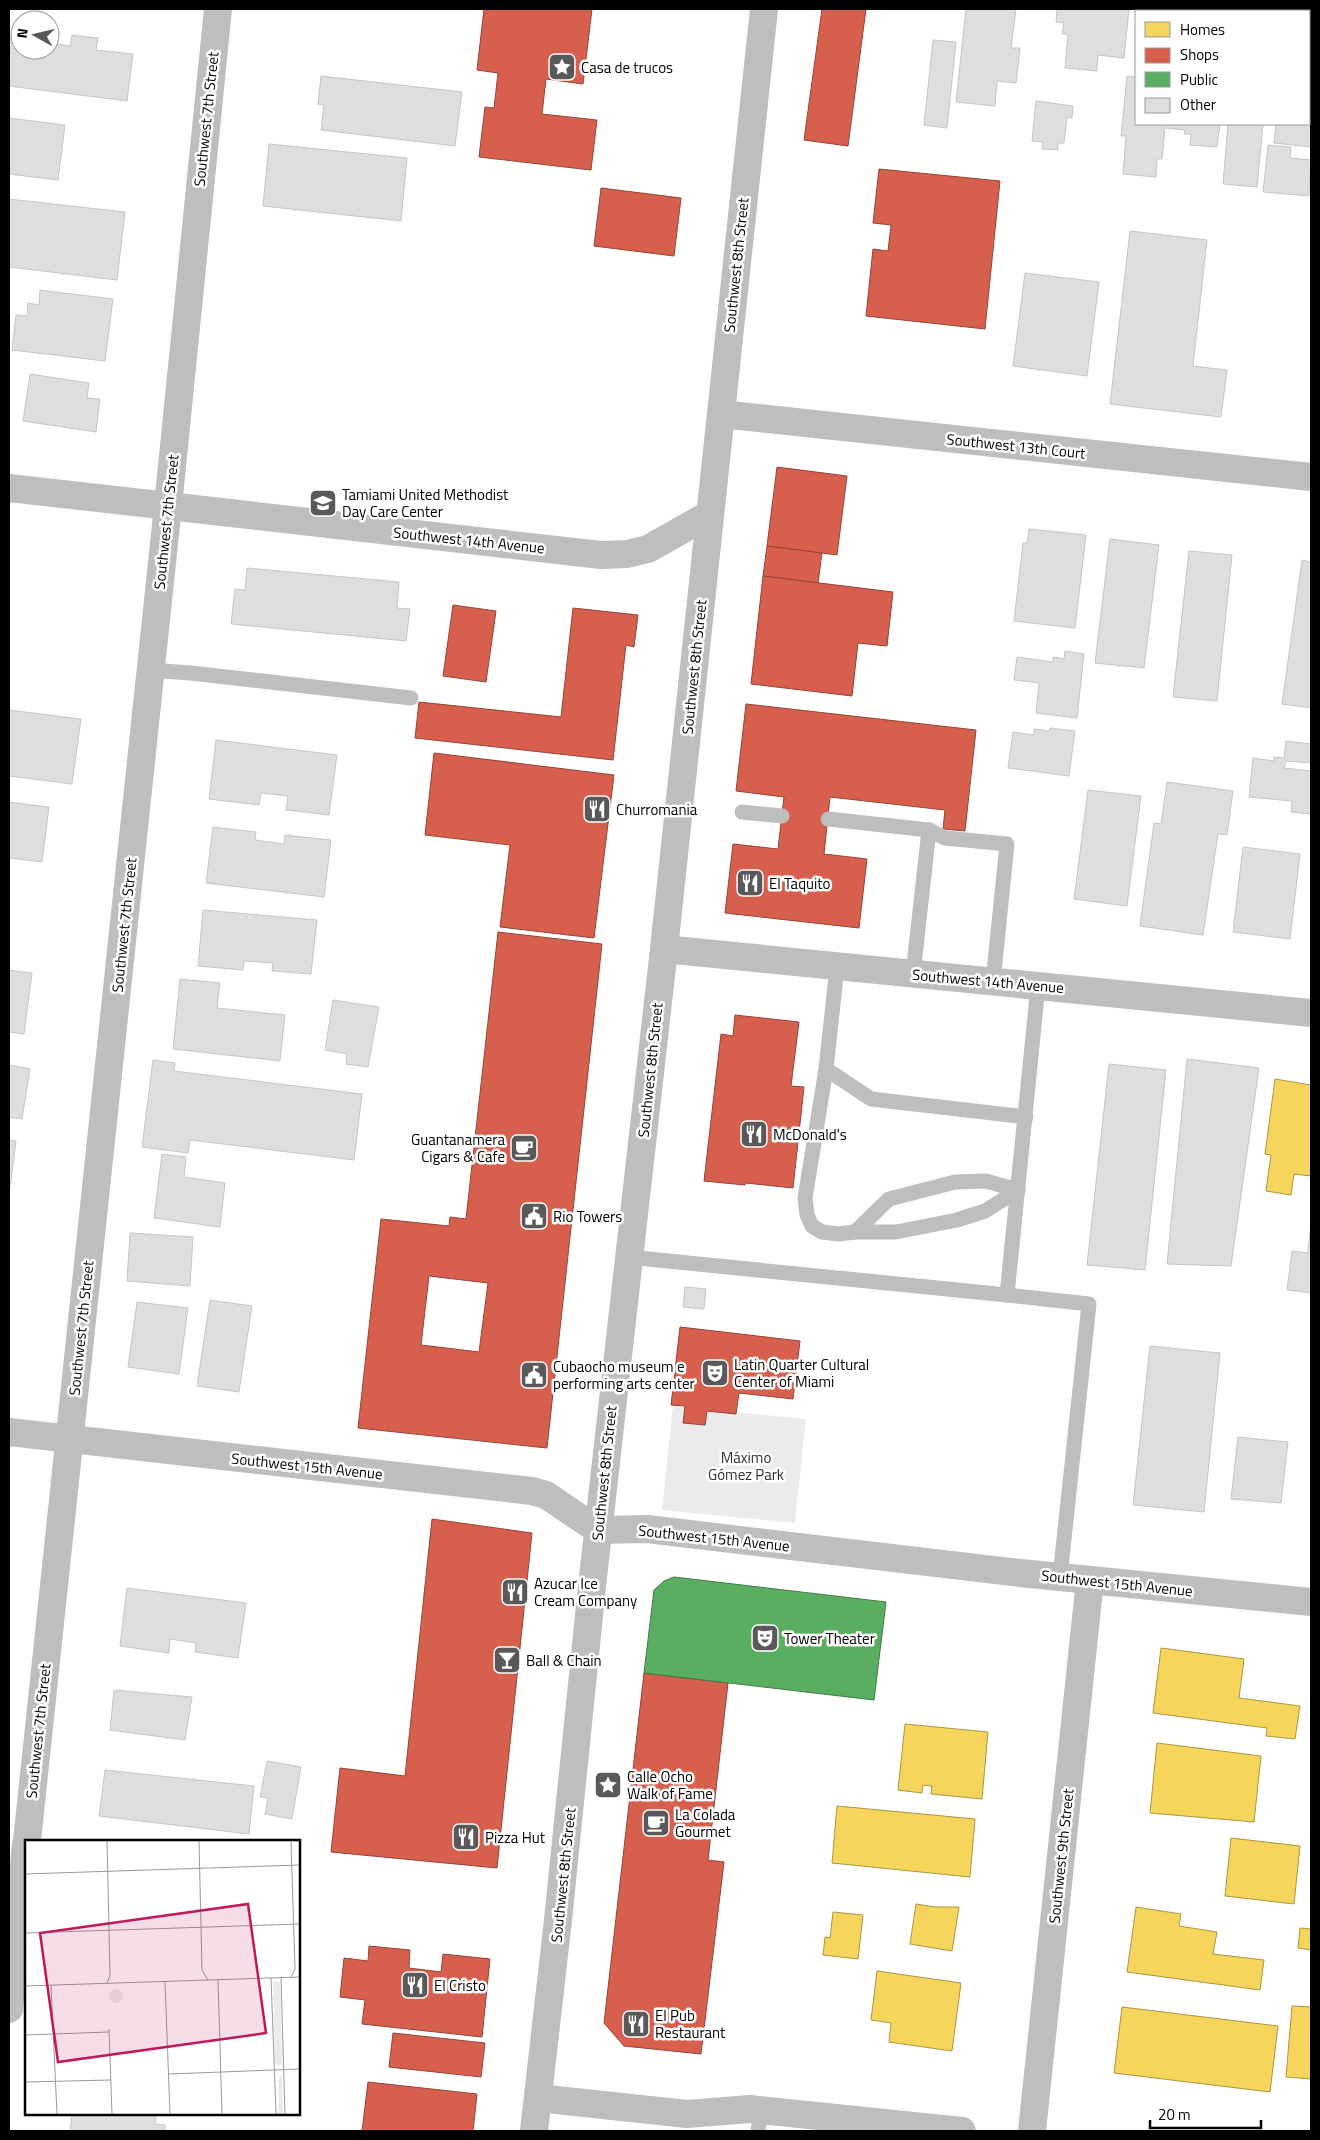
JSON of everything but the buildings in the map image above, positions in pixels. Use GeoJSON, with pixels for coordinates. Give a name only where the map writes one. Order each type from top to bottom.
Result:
{"type":"FeatureCollection","features":[{"type":"Feature","properties":{"kind":"street","name":"Southwest 7th Street"},"geometry":{"type":"LineString","coordinates":[[26,1840],[168,506],[218,9]]}},
{"type":"Feature","properties":{"kind":"street","name":"Southwest 8th Street"},"geometry":{"type":"LineString","coordinates":[[534,2131],[628,1257],[664,949],[764,9]]}},
{"type":"Feature","properties":{"kind":"street","name":"Southwest 13th Court"},"geometry":{"type":"LineString","coordinates":[[721,414],[1311,477]]}},
{"type":"Feature","properties":{"kind":"street","name":"Southwest 14th Avenue"},"geometry":{"type":"LineString","coordinates":[[9,488],[602,555],[627,554],[648,549],[710,514]]}},
{"type":"Feature","properties":{"kind":"street","name":"Southwest 14th Avenue"},"geometry":{"type":"LineString","coordinates":[[664,949],[1311,1013]]}},
{"type":"Feature","properties":{"kind":"street","name":"Southwest 15th Avenue"},"geometry":{"type":"LineString","coordinates":[[9,1432],[532,1491],[546,1495],[598,1530],[646,1528],[1060,1577],[1311,1602]]}},
{"type":"Feature","properties":{"kind":"street","name":"Southwest 9th Street"},"geometry":{"type":"LineString","coordinates":[[1032,2131],[1090,1580]]}},
{"type":"Feature","properties":{"kind":"street","name":"Southwest 7th Street"},"geometry":{"type":"LineString","coordinates":[[9,2009],[25,1853]]}},
{"type":"Feature","properties":{"kind":"street"},"geometry":{"type":"LineString","coordinates":[[538,2098],[687,2114],[750,2109],[760,2121],[962,2131]]}},
{"type":"Feature","properties":{"kind":"lane"},"geometry":{"type":"LineString","coordinates":[[150,670],[191,672],[412,698]]}},
{"type":"Feature","properties":{"kind":"lane"},"geometry":{"type":"LineString","coordinates":[[742,812],[782,816]]}},
{"type":"Feature","properties":{"kind":"lane"},"geometry":{"type":"LineString","coordinates":[[828,818],[929,830],[945,838],[1007,844],[993,982]]}},
{"type":"Feature","properties":{"kind":"lane"},"geometry":{"type":"LineString","coordinates":[[913,974],[929,830]]}},
{"type":"Feature","properties":{"kind":"lane"},"geometry":{"type":"LineString","coordinates":[[837,967],[826,1070],[806,1198],[807,1215],[812,1226],[822,1232],[838,1234],[896,1232],[957,1220],[986,1211],[1018,1190]]}},
{"type":"Feature","properties":{"kind":"lane"},"geometry":{"type":"LineString","coordinates":[[1007,1295],[1038,986]]}},
{"type":"Feature","properties":{"kind":"lane"},"geometry":{"type":"LineString","coordinates":[[826,1070],[871,1099],[1026,1117]]}},
{"type":"Feature","properties":{"kind":"lane"},"geometry":{"type":"LineString","coordinates":[[855,1232],[889,1199],[954,1182],[986,1181],[1018,1190]]}},
{"type":"Feature","properties":{"kind":"lane"},"geometry":{"type":"LineString","coordinates":[[628,1257],[1089,1304],[1060,1577]]}},
{"type":"Feature","properties":{"kind":"green space","name":"Máximo Gómez Park"},"geometry":{"type":"Polygon","coordinates":[[[673,1406],[806,1419],[795,1523],[662,1510],[673,1406]]]}},
{"type":"Feature","properties":{"kind":"place","name":"Casa de trucos"},"geometry":{"type":"Point","coordinates":[562,67]}},
{"type":"Feature","properties":{"kind":"place","name":"Tamiami United Methodist Day Care Center"},"geometry":{"type":"Point","coordinates":[323,503]}},
{"type":"Feature","properties":{"kind":"place","name":"Churromania"},"geometry":{"type":"Point","coordinates":[597,809]}},
{"type":"Feature","properties":{"kind":"place","name":"El Taquito"},"geometry":{"type":"Point","coordinates":[750,883]}},
{"type":"Feature","properties":{"kind":"place","name":"McDonald's"},"geometry":{"type":"Point","coordinates":[754,1134]}},
{"type":"Feature","properties":{"kind":"place","name":"Guantanamera Cigars & Cafe"},"geometry":{"type":"Point","coordinates":[524,1148]}},
{"type":"Feature","properties":{"kind":"place","name":"Rio Towers"},"geometry":{"type":"Point","coordinates":[534,1216]}},
{"type":"Feature","properties":{"kind":"place","name":"Latin Quarter Cultural Center of Miami"},"geometry":{"type":"Point","coordinates":[715,1373]}},
{"type":"Feature","properties":{"kind":"place","name":"Cubaocho museum e performing arts center"},"geometry":{"type":"Point","coordinates":[534,1375]}},
{"type":"Feature","properties":{"kind":"place","name":"Azucar Ice Cream Company"},"geometry":{"type":"Point","coordinates":[515,1592]}},
{"type":"Feature","properties":{"kind":"place","name":"Tower Theater"},"geometry":{"type":"Point","coordinates":[765,1638]}},
{"type":"Feature","properties":{"kind":"place","name":"Ball & Chain"},"geometry":{"type":"Point","coordinates":[507,1660]}},
{"type":"Feature","properties":{"kind":"place","name":"Calle Ocho Walk of Fame"},"geometry":{"type":"Point","coordinates":[608,1785]}},
{"type":"Feature","properties":{"kind":"place","name":"La Colada Gourmet"},"geometry":{"type":"Point","coordinates":[656,1823]}},
{"type":"Feature","properties":{"kind":"place","name":"Pizza Hut"},"geometry":{"type":"Point","coordinates":[466,1837]}},
{"type":"Feature","properties":{"kind":"place","name":"El Cristo"},"geometry":{"type":"Point","coordinates":[415,1985]}},
{"type":"Feature","properties":{"kind":"place","name":"El Pub Restaurant"},"geometry":{"type":"Point","coordinates":[636,2024]}}]}
